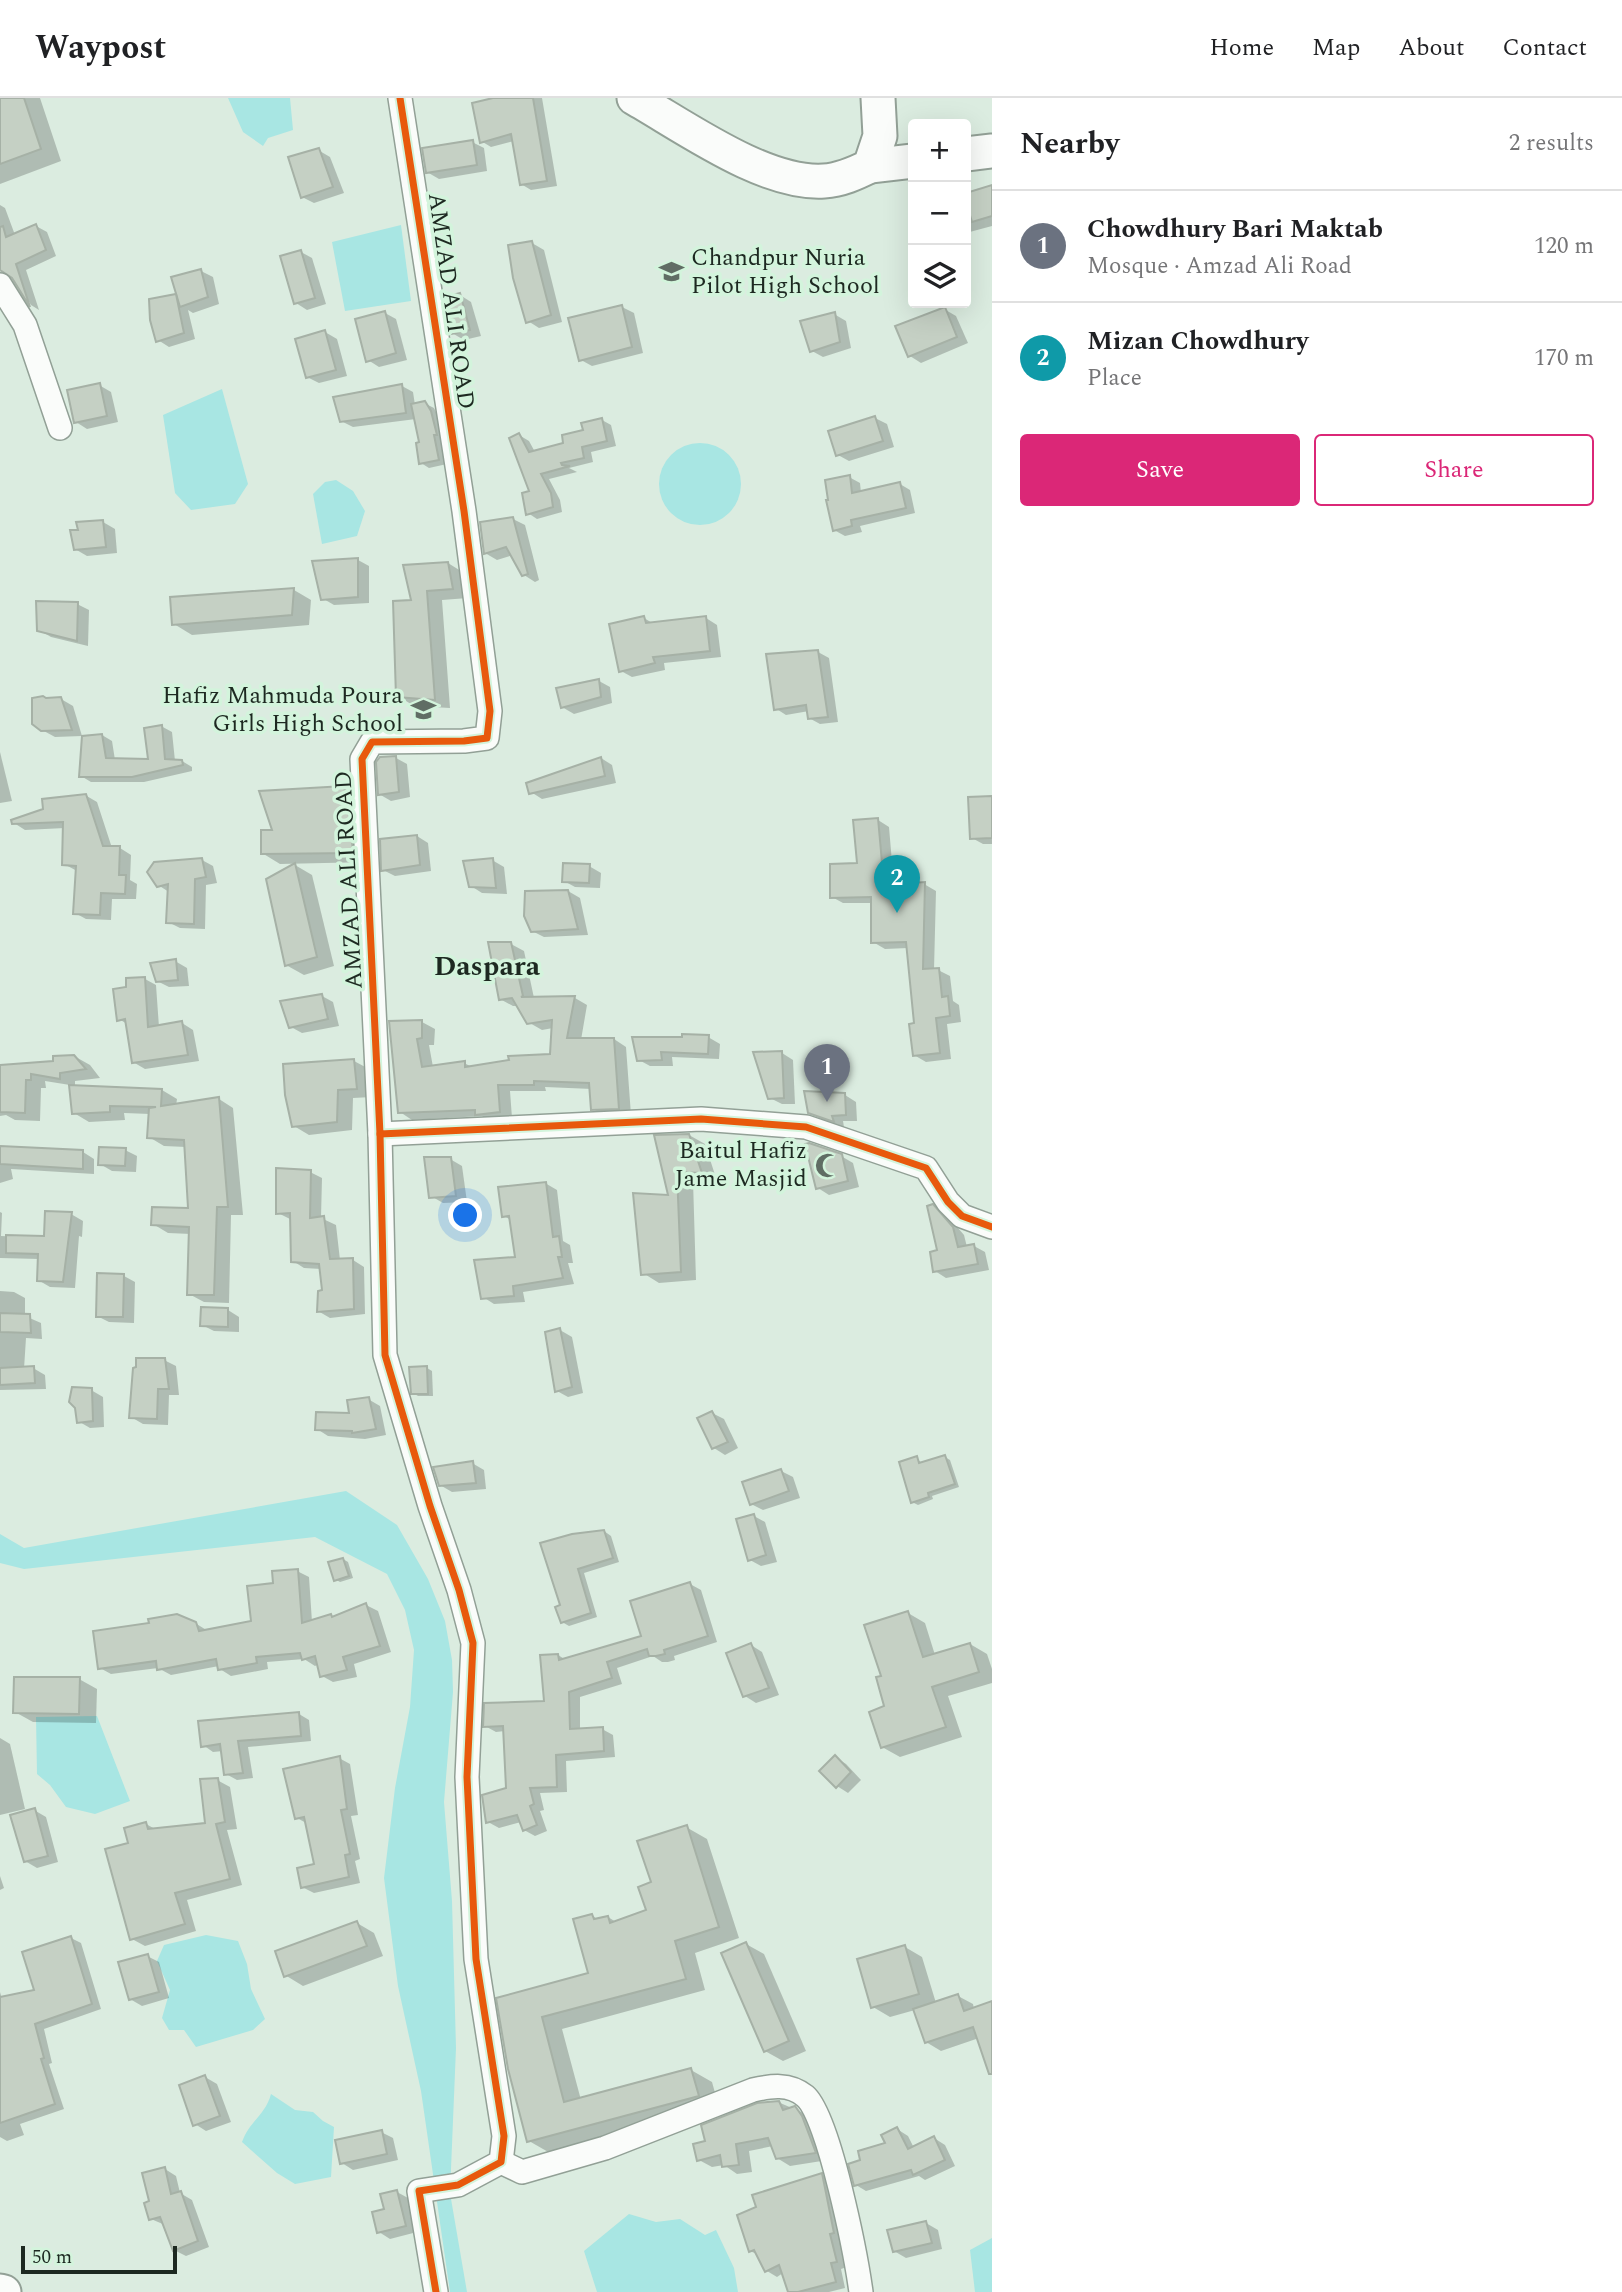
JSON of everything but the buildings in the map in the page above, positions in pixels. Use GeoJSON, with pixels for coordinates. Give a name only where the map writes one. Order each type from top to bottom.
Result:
{"type":"FeatureCollection","features":[{"type":"Feature","properties":{"kind":"main road"},"geometry":{"type":"LineString","coordinates":[[634,98],[768,172],[799,181],[826,181],[849,176],[870,166],[908,162]]}},
{"type":"Feature","properties":{"kind":"main road"},"geometry":{"type":"LineString","coordinates":[[870,166],[880,136],[879,102]]}},
{"type":"Feature","properties":{"kind":"main road"},"geometry":{"type":"LineString","coordinates":[[971,153],[992,151]]}},
{"type":"Feature","properties":{"kind":"street","name":"AMZAD ALI ROAD"},"geometry":{"type":"LineString","coordinates":[[380,1134],[362,759],[372,742],[464,741],[487,738],[490,711],[464,511],[400,98]]}},
{"type":"Feature","properties":{"kind":"street"},"geometry":{"type":"LineString","coordinates":[[0,285],[25,325],[60,428]]}},
{"type":"Feature","properties":{"kind":"street"},"geometry":{"type":"LineString","coordinates":[[501,2162],[505,2136],[475,1946],[467,1777],[473,1643],[385,1355],[380,1134],[701,1119],[806,1127],[926,1168],[948,1202],[962,1216],[992,1227]]}},
{"type":"Feature","properties":{"kind":"street"},"geometry":{"type":"LineString","coordinates":[[501,2162],[522,2172],[605,2148],[753,2090],[773,2086],[794,2090],[805,2097],[814,2108],[825,2135],[858,2266],[861,2292]]}},
{"type":"Feature","properties":{"kind":"street"},"geometry":{"type":"LineString","coordinates":[[436,2292],[419,2191],[458,2185],[501,2162]]}},
{"type":"Feature","properties":{"kind":"water"},"geometry":{"type":"Polygon","coordinates":[[[228,98],[290,98],[293,130],[268,138],[263,146],[243,132],[228,98]]]}},
{"type":"Feature","properties":{"kind":"water"},"geometry":{"type":"Polygon","coordinates":[[[401,225],[411,301],[345,311],[332,242],[401,225]]]}},
{"type":"Feature","properties":{"kind":"water"},"geometry":{"type":"Polygon","coordinates":[[[222,389],[248,484],[235,504],[191,510],[175,493],[163,415],[222,389]]]}},
{"type":"Feature","properties":{"kind":"water"},"geometry":{"type":"Polygon","coordinates":[[[700,443],[716,446],[729,455],[738,468],[741,484],[738,500],[729,513],[716,522],[700,525],[684,522],[671,513],[662,500],[659,484],[662,468],[671,455],[684,446],[700,443]]]}},
{"type":"Feature","properties":{"kind":"water"},"geometry":{"type":"Polygon","coordinates":[[[336,480],[353,491],[365,511],[357,536],[322,544],[313,494],[325,482],[336,480]]]}},
{"type":"Feature","properties":{"kind":"water"},"geometry":{"type":"Polygon","coordinates":[[[346,1491],[397,1525],[428,1579],[445,1621],[452,1660],[453,1692],[444,1802],[452,1901],[456,2048],[450,2193],[467,2292],[450,2292],[421,2091],[398,1986],[384,1878],[395,1788],[410,1707],[414,1650],[405,1610],[387,1574],[315,1537],[24,1569],[0,1563],[0,1534],[24,1548],[346,1491]]]}},
{"type":"Feature","properties":{"kind":"water"},"geometry":{"type":"Polygon","coordinates":[[[97,1716],[130,1801],[95,1814],[66,1807],[50,1785],[37,1774],[36,1717],[97,1716]]]}},
{"type":"Feature","properties":{"kind":"water"},"geometry":{"type":"Polygon","coordinates":[[[206,1935],[238,1941],[247,1964],[251,1989],[265,2019],[253,2030],[196,2047],[184,2030],[169,2030],[162,2018],[170,1990],[157,1961],[164,1945],[206,1935]]]}},
{"type":"Feature","properties":{"kind":"water"},"geometry":{"type":"Polygon","coordinates":[[[271,2094],[295,2110],[313,2112],[334,2127],[331,2177],[295,2184],[277,2173],[242,2142],[265,2108],[271,2094]]]}},
{"type":"Feature","properties":{"kind":"water"},"geometry":{"type":"Polygon","coordinates":[[[629,2214],[656,2222],[680,2219],[705,2235],[716,2230],[734,2268],[738,2292],[597,2292],[584,2251],[629,2214]]]}},
{"type":"Feature","properties":{"kind":"water"},"geometry":{"type":"Polygon","coordinates":[[[992,2238],[992,2292],[975,2292],[970,2250],[992,2238]]]}},
{"type":"Feature","properties":{"kind":"cycle path"},"geometry":{"type":"LineString","coordinates":[[400,98],[464,511],[490,711],[487,738],[464,741],[372,742],[362,759],[380,1134],[701,1119],[806,1127],[926,1168],[948,1202],[962,1216],[992,1227]]}},
{"type":"Feature","properties":{"kind":"cycle path"},"geometry":{"type":"LineString","coordinates":[[380,1134],[385,1355],[473,1643],[467,1777],[476,1959],[504,2136],[501,2162],[458,2185],[419,2191],[436,2292]]}},
{"type":"Feature","properties":{"kind":"place","name":"Chandpur Nuria Pilot High School"},"geometry":{"type":"Point","coordinates":[671,272]}},
{"type":"Feature","properties":{"kind":"place","name":"Hafiz Mahmuda Poura Girls High School"},"geometry":{"type":"Point","coordinates":[423,710]}},
{"type":"Feature","properties":{"kind":"place","name":"Mizan Chowdhury"},"geometry":{"type":"Point","coordinates":[897,913]}},
{"type":"Feature","properties":{"kind":"place","name":"Chowdhury Bari Maktab"},"geometry":{"type":"Point","coordinates":[827,1102]}},
{"type":"Feature","properties":{"kind":"place","name":"Baitul Hafiz Jame Masjid"},"geometry":{"type":"Point","coordinates":[827,1165]}},
{"type":"Feature","properties":{"kind":"district","name":"Daspara"},"geometry":{"type":"Point","coordinates":[487,966]}}]}
